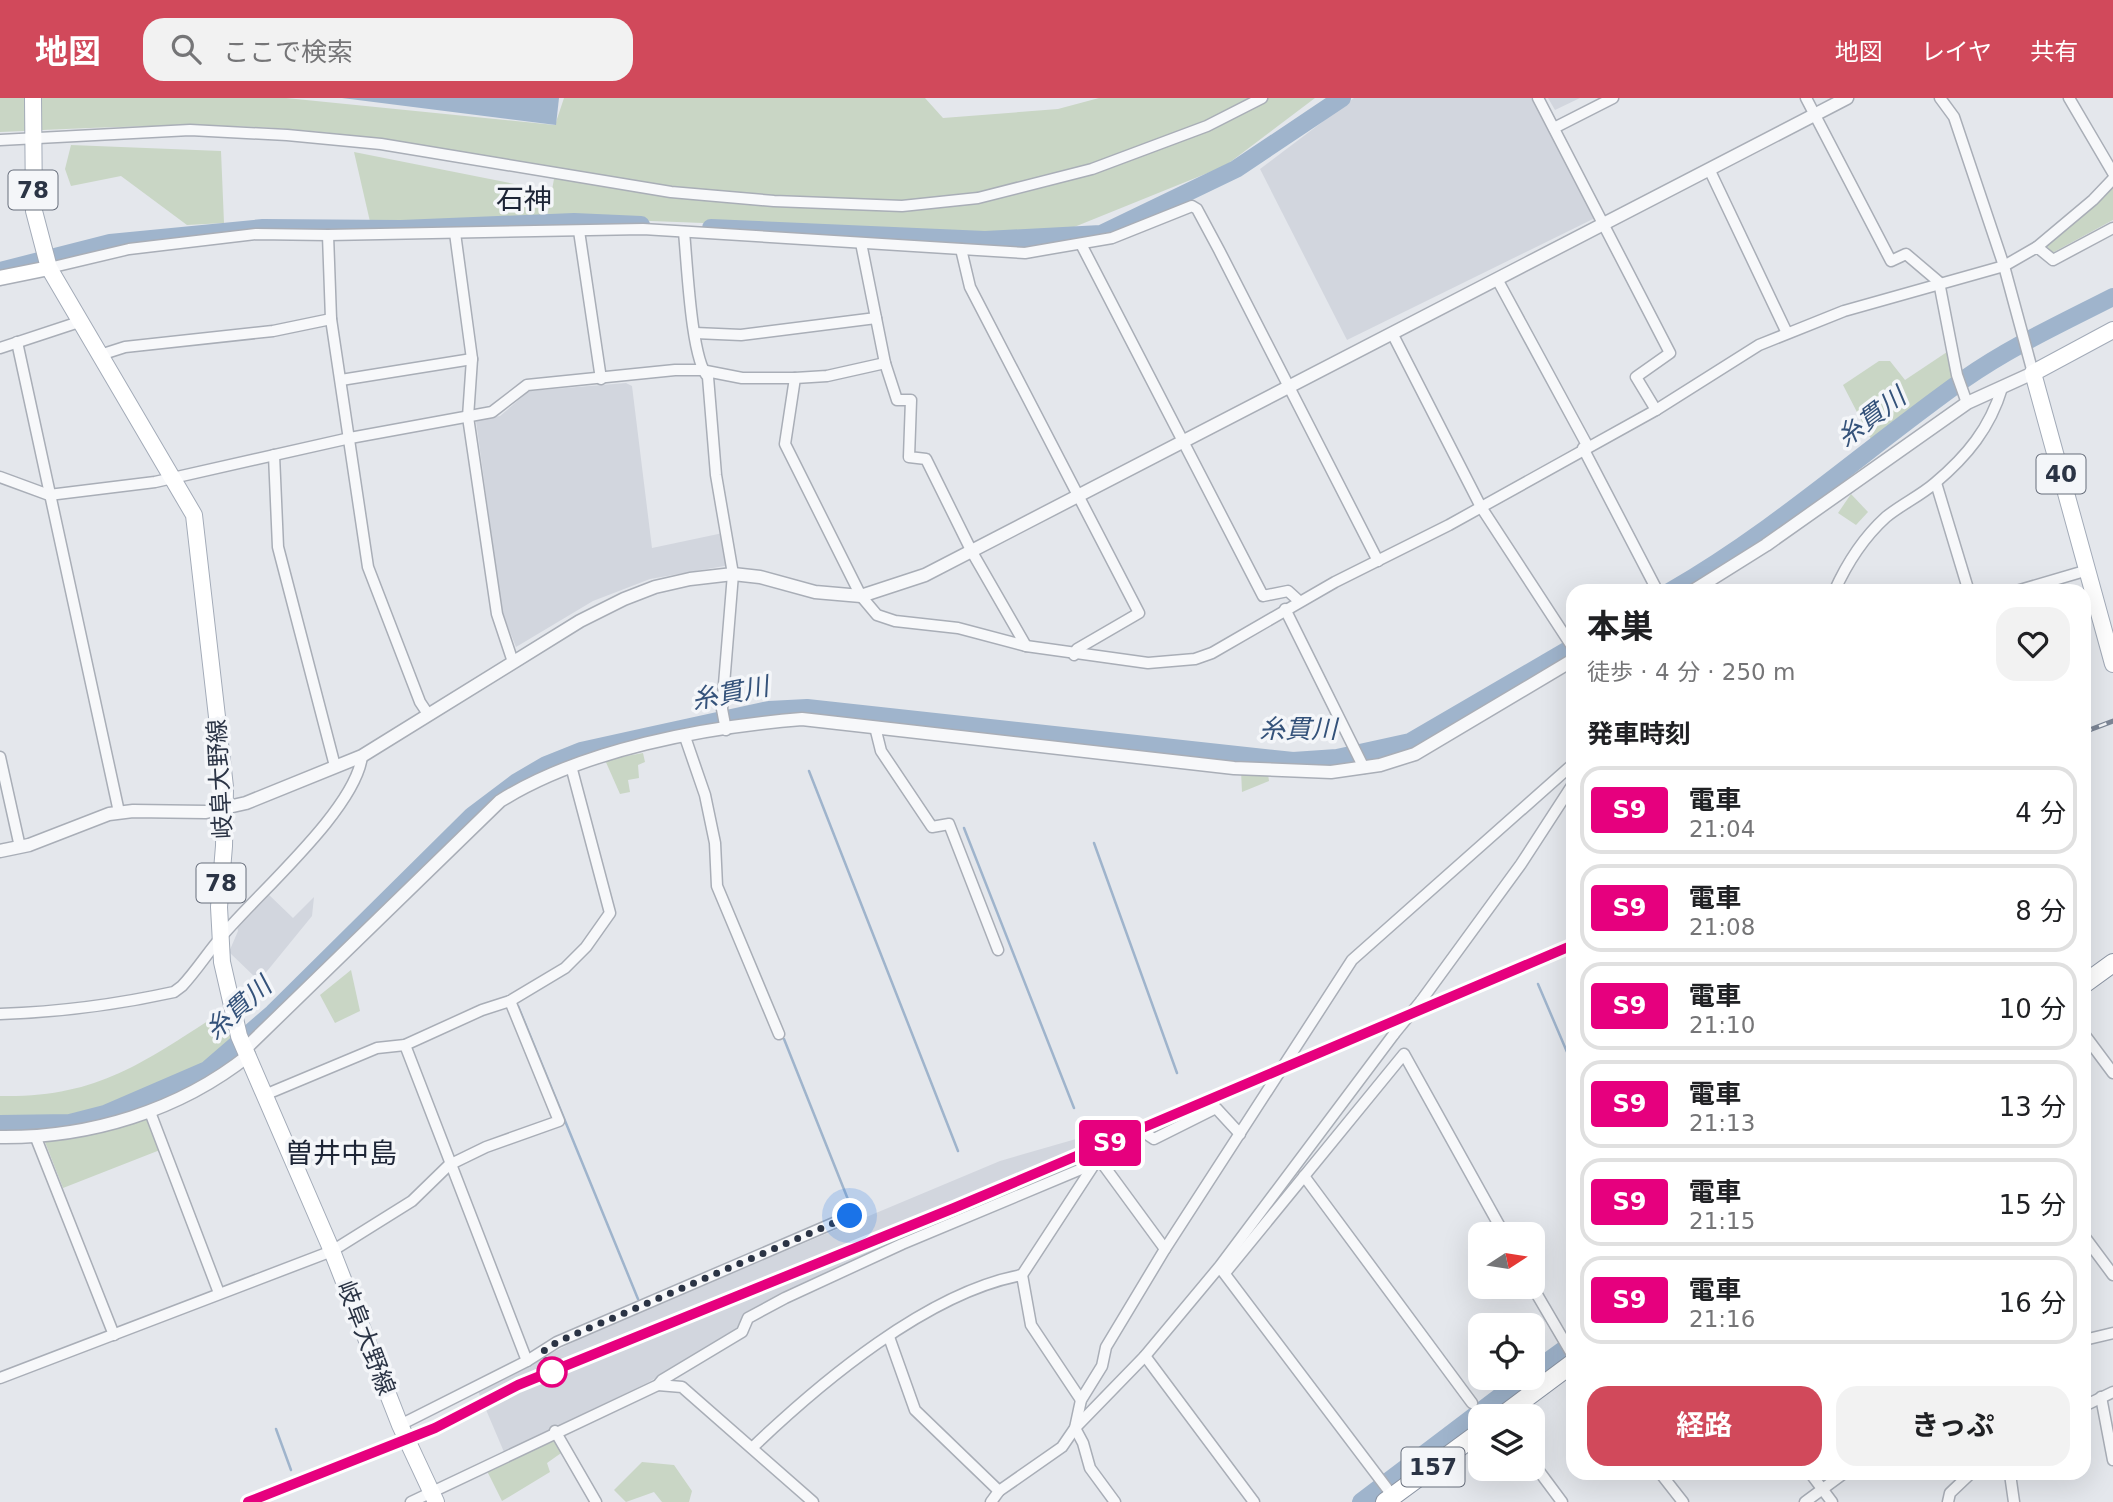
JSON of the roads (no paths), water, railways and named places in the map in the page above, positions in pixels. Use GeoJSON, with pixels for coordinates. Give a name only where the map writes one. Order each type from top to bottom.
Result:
{"type":"FeatureCollection","features":[{"type":"Feature","properties":{"kind":"highway"},"geometry":{"type":"LineString","coordinates":[[2091,980],[2113,963]]}},
{"type":"Feature","properties":{"kind":"highway"},"geometry":{"type":"LineString","coordinates":[[1518,1404],[1566,1368]]}},
{"type":"Feature","properties":{"kind":"highway","name":"157"},"geometry":{"type":"LineString","coordinates":[[1392,1500],[1468,1441]]}},
{"type":"Feature","properties":{"kind":"main road","name":"岐阜大野線"},"geometry":{"type":"LineString","coordinates":[[33,98],[34,211],[47,261],[79,322],[194,515],[201,554],[225,787],[219,907],[222,962],[230,1004],[247,1052],[332,1251],[400,1425],[434,1498]]}},
{"type":"Feature","properties":{"kind":"main road"},"geometry":{"type":"LineString","coordinates":[[0,278],[47,261]]}},
{"type":"Feature","properties":{"kind":"main road"},"geometry":{"type":"LineString","coordinates":[[2033,373],[2113,330]]}},
{"type":"Feature","properties":{"kind":"main road","name":"40"},"geometry":{"type":"LineString","coordinates":[[2033,373],[2112,657]]}},
{"type":"Feature","properties":{"kind":"street"},"geometry":{"type":"LineString","coordinates":[[0,140],[33,133],[190,130],[287,135],[381,144],[671,192],[774,201],[902,206],[978,198],[1092,169],[1207,125],[1262,98]]}},
{"type":"Feature","properties":{"kind":"street"},"geometry":{"type":"LineString","coordinates":[[1538,98],[1670,353],[1636,377],[1656,410]]}},
{"type":"Feature","properties":{"kind":"street"},"geometry":{"type":"LineString","coordinates":[[1554,128],[1614,98]]}},
{"type":"Feature","properties":{"kind":"street"},"geometry":{"type":"LineString","coordinates":[[1807,98],[1891,261],[1906,254],[1939,282],[1957,375],[1965,398]]}},
{"type":"Feature","properties":{"kind":"street"},"geometry":{"type":"LineString","coordinates":[[0,851],[20,847],[119,812],[224,810],[362,756],[580,621],[624,599],[690,579],[733,574],[760,577],[815,592],[861,596],[925,575],[1847,98]]}},
{"type":"Feature","properties":{"kind":"street"},"geometry":{"type":"LineString","coordinates":[[1704,584],[1766,545],[1965,398],[2002,388],[2033,373],[2004,266],[1954,117],[1940,98]]}},
{"type":"Feature","properties":{"kind":"street"},"geometry":{"type":"LineString","coordinates":[[2069,98],[2113,173]]}},
{"type":"Feature","properties":{"kind":"street"},"geometry":{"type":"LineString","coordinates":[[1710,171],[1787,332]]}},
{"type":"Feature","properties":{"kind":"street"},"geometry":{"type":"LineString","coordinates":[[795,378],[785,444],[861,596],[877,615],[895,621],[958,628],[1026,646],[1074,655],[1148,663],[1195,659],[1212,653],[1299,601],[1481,507],[1656,410],[1759,345],[1787,332],[1939,282],[2004,266],[2037,247],[2093,200],[2113,179]]}},
{"type":"Feature","properties":{"kind":"street"},"geometry":{"type":"LineString","coordinates":[[47,261],[243,235],[579,231],[684,232],[1025,253],[1082,246],[1112,238],[1192,206],[1197,209],[1378,561]]}},
{"type":"Feature","properties":{"kind":"street"},"geometry":{"type":"LineString","coordinates":[[2037,247],[2053,260],[2113,228]]}},
{"type":"Feature","properties":{"kind":"street"},"geometry":{"type":"LineString","coordinates":[[579,231],[601,379]]}},
{"type":"Feature","properties":{"kind":"street"},"geometry":{"type":"LineString","coordinates":[[684,232],[695,334],[701,370],[708,377],[716,475],[733,574],[724,722]]}},
{"type":"Feature","properties":{"kind":"street"},"geometry":{"type":"LineString","coordinates":[[455,233],[472,359],[468,417],[496,614],[513,662]]}},
{"type":"Feature","properties":{"kind":"street"},"geometry":{"type":"LineString","coordinates":[[328,235],[331,319],[351,438],[368,567],[420,702],[428,714]]}},
{"type":"Feature","properties":{"kind":"street"},"geometry":{"type":"LineString","coordinates":[[861,243],[885,363],[897,400],[911,400],[909,457],[926,459],[972,552],[1026,646]]}},
{"type":"Feature","properties":{"kind":"street"},"geometry":{"type":"LineString","coordinates":[[1082,246],[1263,596],[1288,591],[1299,601]]}},
{"type":"Feature","properties":{"kind":"street"},"geometry":{"type":"LineString","coordinates":[[961,249],[970,287],[1139,613],[1077,649],[1074,655]]}},
{"type":"Feature","properties":{"kind":"street"},"geometry":{"type":"LineString","coordinates":[[1497,279],[1654,584]]}},
{"type":"Feature","properties":{"kind":"street"},"geometry":{"type":"LineString","coordinates":[[695,334],[741,335],[876,318]]}},
{"type":"Feature","properties":{"kind":"street"},"geometry":{"type":"LineString","coordinates":[[100,355],[125,347],[273,331],[331,319]]}},
{"type":"Feature","properties":{"kind":"street"},"geometry":{"type":"LineString","coordinates":[[0,348],[79,322]]}},
{"type":"Feature","properties":{"kind":"street"},"geometry":{"type":"LineString","coordinates":[[1392,333],[1481,507],[1566,637]]}},
{"type":"Feature","properties":{"kind":"street"},"geometry":{"type":"LineString","coordinates":[[17,342],[119,812]]}},
{"type":"Feature","properties":{"kind":"street"},"geometry":{"type":"LineString","coordinates":[[341,380],[472,359]]}},
{"type":"Feature","properties":{"kind":"street"},"geometry":{"type":"LineString","coordinates":[[0,477],[49,495],[174,478],[351,438],[492,412],[527,385],[701,370],[742,378],[795,378],[827,376],[885,363]]}},
{"type":"Feature","properties":{"kind":"street"},"geometry":{"type":"LineString","coordinates":[[1838,584],[1845,567],[1886,518],[1936,482],[1975,445],[1994,413],[2002,388]]}},
{"type":"Feature","properties":{"kind":"street"},"geometry":{"type":"LineString","coordinates":[[274,455],[278,547],[335,766]]}},
{"type":"Feature","properties":{"kind":"street"},"geometry":{"type":"LineString","coordinates":[[1936,482],[1967,584]]}},
{"type":"Feature","properties":{"kind":"street"},"geometry":{"type":"LineString","coordinates":[[2040,584],[2088,570]]}},
{"type":"Feature","properties":{"kind":"street"},"geometry":{"type":"LineString","coordinates":[[1285,609],[1360,759]]}},
{"type":"Feature","properties":{"kind":"street"},"geometry":{"type":"LineString","coordinates":[[0,1138],[36,1138],[85,1131],[150,1112],[224,1075],[500,802],[571,766],[596,757],[685,737],[724,722],[802,719],[1234,768],[1331,772],[1360,759],[1415,754],[1566,664]]}},
{"type":"Feature","properties":{"kind":"street"},"geometry":{"type":"LineString","coordinates":[[875,727],[881,751],[932,827],[949,824],[998,950]]}},
{"type":"Feature","properties":{"kind":"street"},"geometry":{"type":"LineString","coordinates":[[685,737],[708,807],[715,843],[717,886],[779,1034]]}},
{"type":"Feature","properties":{"kind":"street"},"geometry":{"type":"LineString","coordinates":[[0,1014],[101,1007],[174,992],[197,970],[221,937],[329,819],[360,772],[362,756]]}},
{"type":"Feature","properties":{"kind":"street"},"geometry":{"type":"LineString","coordinates":[[0,758],[20,847]]}},
{"type":"Feature","properties":{"kind":"street"},"geometry":{"type":"LineString","coordinates":[[267,1094],[377,1048],[405,1045],[482,1010],[510,1001],[565,968],[586,947],[610,913],[571,766]]}},
{"type":"Feature","properties":{"kind":"street"},"geometry":{"type":"LineString","coordinates":[[1115,1502],[1090,1468],[1083,1443],[1075,1428],[1082,1400],[1102,1366],[1106,1347],[1165,1249],[1352,960],[1566,770]]}},
{"type":"Feature","properties":{"kind":"street"},"geometry":{"type":"LineString","coordinates":[[1222,1270],[1394,1034],[1421,1002],[1510,881],[1566,795]]}},
{"type":"Feature","properties":{"kind":"street"},"geometry":{"type":"LineString","coordinates":[[0,1376],[332,1251],[412,1201],[449,1165],[485,1147],[559,1121],[510,1001]]}},
{"type":"Feature","properties":{"kind":"street"},"geometry":{"type":"LineString","coordinates":[[2091,1043],[2113,1073]]}},
{"type":"Feature","properties":{"kind":"street"},"geometry":{"type":"LineString","coordinates":[[405,1045],[449,1165],[527,1361]]}},
{"type":"Feature","properties":{"kind":"street"},"geometry":{"type":"LineString","coordinates":[[991,1502],[999,1491],[1062,1447],[1075,1428],[1145,1356],[1304,1176],[1404,1054],[1497,1222]]}},
{"type":"Feature","properties":{"kind":"street"},"geometry":{"type":"LineString","coordinates":[[1082,1400],[1031,1325],[1022,1275],[1101,1154],[1145,1133],[1154,1139],[1216,1108],[1240,1134]]}},
{"type":"Feature","properties":{"kind":"street"},"geometry":{"type":"LineString","coordinates":[[150,1112],[219,1293]]}},
{"type":"Feature","properties":{"kind":"street"},"geometry":{"type":"LineString","coordinates":[[36,1138],[114,1335]]}},
{"type":"Feature","properties":{"kind":"street"},"geometry":{"type":"LineString","coordinates":[[1098,1161],[1165,1249]]}},
{"type":"Feature","properties":{"kind":"street"},"geometry":{"type":"LineString","coordinates":[[411,1502],[434,1498],[555,1431],[658,1385],[742,1332],[748,1318],[785,1298],[902,1244],[1098,1161]]}},
{"type":"Feature","properties":{"kind":"street"},"geometry":{"type":"LineString","coordinates":[[1304,1176],[1472,1403]]}},
{"type":"Feature","properties":{"kind":"street"},"geometry":{"type":"LineString","coordinates":[[400,1425],[527,1361],[557,1342],[850,1216]]}},
{"type":"Feature","properties":{"kind":"street"},"geometry":{"type":"LineString","coordinates":[[2091,1245],[2113,1275]]}},
{"type":"Feature","properties":{"kind":"street"},"geometry":{"type":"LineString","coordinates":[[1222,1270],[1392,1500]]}},
{"type":"Feature","properties":{"kind":"street"},"geometry":{"type":"LineString","coordinates":[[753,1447],[837,1375],[929,1310],[1001,1279],[1022,1275]]}},
{"type":"Feature","properties":{"kind":"street"},"geometry":{"type":"LineString","coordinates":[[1540,1299],[1566,1344]]}},
{"type":"Feature","properties":{"kind":"street"},"geometry":{"type":"LineString","coordinates":[[2091,1338],[2113,1333]]}},
{"type":"Feature","properties":{"kind":"street"},"geometry":{"type":"LineString","coordinates":[[889,1338],[915,1410],[999,1491]]}},
{"type":"Feature","properties":{"kind":"street"},"geometry":{"type":"LineString","coordinates":[[1145,1356],[1254,1502]]}},
{"type":"Feature","properties":{"kind":"street"},"geometry":{"type":"LineString","coordinates":[[658,1385],[682,1387],[813,1502]]}},
{"type":"Feature","properties":{"kind":"street"},"geometry":{"type":"LineString","coordinates":[[2091,1402],[2113,1392]]}},
{"type":"Feature","properties":{"kind":"street"},"geometry":{"type":"LineString","coordinates":[[2101,1397],[2113,1460]]}},
{"type":"Feature","properties":{"kind":"street"},"geometry":{"type":"LineString","coordinates":[[555,1431],[596,1502]]}},
{"type":"Feature","properties":{"kind":"street"},"geometry":{"type":"LineString","coordinates":[[1545,1479],[1562,1502]]}},
{"type":"Feature","properties":{"kind":"street"},"geometry":{"type":"LineString","coordinates":[[1666,1480],[1683,1502]]}},
{"type":"Feature","properties":{"kind":"street"},"geometry":{"type":"LineString","coordinates":[[1815,1480],[1832,1502]]}},
{"type":"Feature","properties":{"kind":"street"},"geometry":{"type":"LineString","coordinates":[[1805,1502],[1835,1480]]}},
{"type":"Feature","properties":{"kind":"street"},"geometry":{"type":"LineString","coordinates":[[1948,1502],[1950,1493],[1961,1480]]}},
{"type":"Feature","properties":{"kind":"street"},"geometry":{"type":"LineString","coordinates":[[2011,1480],[2014,1502]]}},
{"type":"Feature","properties":{"kind":"water"},"geometry":{"type":"Polygon","coordinates":[[[342,98],[559,98],[556,125],[342,98]]]}},
{"type":"Feature","properties":{"kind":"waterway"},"geometry":{"type":"LineString","coordinates":[[711,228],[985,240],[1101,234],[1236,169],[1342,98]]}},
{"type":"Feature","properties":{"kind":"waterway"},"geometry":{"type":"LineString","coordinates":[[0,271],[110,243],[263,228],[401,229],[574,222],[641,225]]}},
{"type":"Feature","properties":{"kind":"waterway","name":"糸貫川"},"geometry":{"type":"LineString","coordinates":[[1682,584],[1746,543],[1981,368],[2036,336],[2113,297]]}},
{"type":"Feature","properties":{"kind":"waterway","name":"糸貫川"},"geometry":{"type":"LineString","coordinates":[[0,1124],[70,1123],[105,1114],[207,1070],[273,1013],[472,816],[517,782],[546,765],[581,751],[769,710],[807,708],[1293,761],[1337,758],[1410,742],[1566,651]]}},
{"type":"Feature","properties":{"kind":"waterway"},"geometry":{"type":"LineString","coordinates":[[809,771],[958,1151]]}},
{"type":"Feature","properties":{"kind":"waterway"},"geometry":{"type":"LineString","coordinates":[[964,828],[1074,1108]]}},
{"type":"Feature","properties":{"kind":"waterway"},"geometry":{"type":"LineString","coordinates":[[1094,843],[1177,1073]]}},
{"type":"Feature","properties":{"kind":"waterway"},"geometry":{"type":"LineString","coordinates":[[1538,984],[1566,1050]]}},
{"type":"Feature","properties":{"kind":"waterway"},"geometry":{"type":"LineString","coordinates":[[518,1006],[638,1299]]}},
{"type":"Feature","properties":{"kind":"waterway"},"geometry":{"type":"LineString","coordinates":[[784,1039],[851,1207]]}},
{"type":"Feature","properties":{"kind":"waterway"},"geometry":{"type":"LineString","coordinates":[[1545,1363],[1566,1348]]}},
{"type":"Feature","properties":{"kind":"waterway"},"geometry":{"type":"LineString","coordinates":[[1361,1502],[1509,1390]]}},
{"type":"Feature","properties":{"kind":"waterway"},"geometry":{"type":"LineString","coordinates":[[276,1429],[291,1470]]}},
{"type":"Feature","properties":{"kind":"railway"},"geometry":{"type":"LineString","coordinates":[[2091,729],[2113,721]]}},
{"type":"Feature","properties":{"kind":"railway"},"geometry":{"type":"LineString","coordinates":[[248,1502],[435,1428],[518,1385],[954,1208],[1566,948]]}},
{"type":"Feature","properties":{"kind":"train","name":"S9"},"geometry":{"type":"LineString","coordinates":[[248,1502],[435,1428],[518,1385],[954,1208],[1299,1064],[1566,948]]}},
{"type":"Feature","properties":{"kind":"district","name":"石神"},"geometry":{"type":"Point","coordinates":[524,199]}},
{"type":"Feature","properties":{"kind":"district","name":"曽井中島"},"geometry":{"type":"Point","coordinates":[341,1153]}}]}
